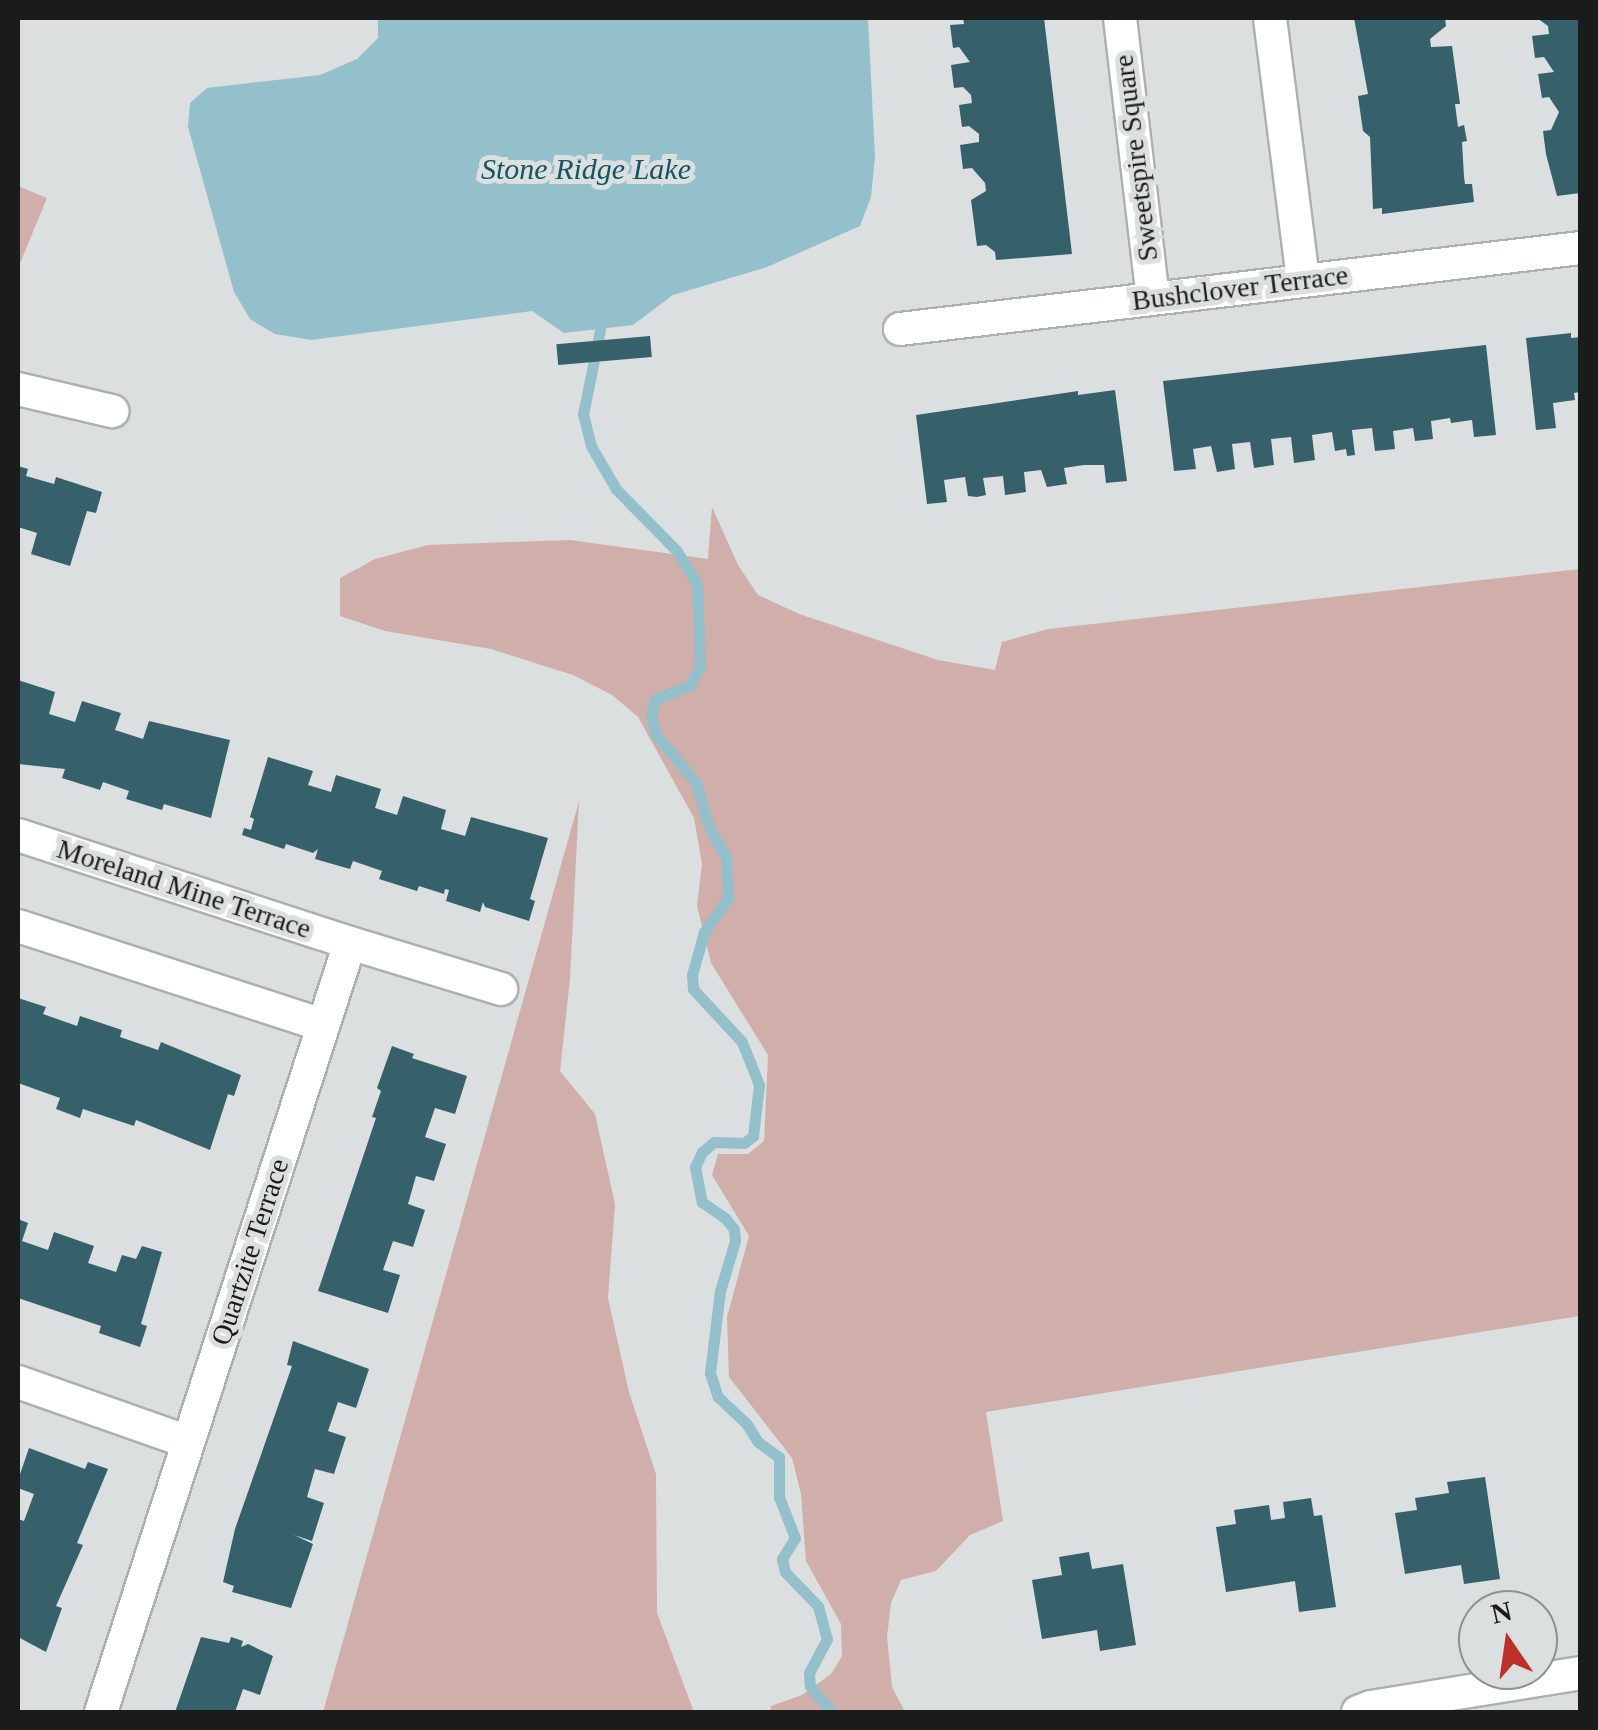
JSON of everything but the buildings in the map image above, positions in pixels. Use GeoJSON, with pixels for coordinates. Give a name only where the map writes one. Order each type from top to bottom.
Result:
{"type":"FeatureCollection","features":[{"type":"Feature","properties":{"kind":"street","name":"Sweetspire Square"},"geometry":{"type":"LineString","coordinates":[[1120,18],[1153,298]]}},
{"type":"Feature","properties":{"kind":"street"},"geometry":{"type":"LineString","coordinates":[[1270,18],[1303,280]]}},
{"type":"Feature","properties":{"kind":"street","name":"Bushclover Terrace"},"geometry":{"type":"LineString","coordinates":[[900,329],[1580,248]]}},
{"type":"Feature","properties":{"kind":"street"},"geometry":{"type":"LineString","coordinates":[[18,388],[112,411]]}},
{"type":"Feature","properties":{"kind":"street","name":"Moreland Mine Terrace"},"geometry":{"type":"LineString","coordinates":[[18,835],[350,943]]}},
{"type":"Feature","properties":{"kind":"street"},"geometry":{"type":"LineString","coordinates":[[18,926],[323,1025]]}},
{"type":"Feature","properties":{"kind":"street"},"geometry":{"type":"LineString","coordinates":[[350,943],[501,989]]}},
{"type":"Feature","properties":{"kind":"street","name":"Quartzite Terrace"},"geometry":{"type":"LineString","coordinates":[[101,1712],[350,943]]}},
{"type":"Feature","properties":{"kind":"street"},"geometry":{"type":"LineString","coordinates":[[18,1382],[188,1442]]}},
{"type":"Feature","properties":{"kind":"street"},"geometry":{"type":"LineString","coordinates":[[1358,1712],[1580,1673]]}},
{"type":"Feature","properties":{"kind":"shaded area"},"geometry":{"type":"Polygon","coordinates":[[[18,186],[47,198],[18,268],[18,186]]]}},
{"type":"Feature","properties":{"kind":"shaded area"},"geometry":{"type":"Polygon","coordinates":[[[712,507],[738,565],[758,595],[799,614],[938,660],[995,670],[1002,642],[1048,629],[1580,569],[1580,1316],[986,1412],[1003,1521],[970,1535],[936,1571],[901,1580],[891,1603],[887,1637],[892,1687],[905,1712],[770,1712],[771,1706],[802,1695],[831,1674],[842,1656],[841,1624],[806,1561],[801,1494],[792,1458],[729,1377],[727,1317],[749,1236],[712,1175],[718,1154],[748,1154],[764,1141],[768,1055],[711,963],[697,906],[702,864],[694,818],[638,717],[612,695],[573,675],[491,649],[385,631],[340,616],[340,578],[375,559],[428,545],[570,540],[708,559],[712,507]]]}},
{"type":"Feature","properties":{"kind":"shaded area"},"geometry":{"type":"Polygon","coordinates":[[[579,801],[570,979],[560,1071],[595,1114],[615,1204],[608,1298],[629,1392],[656,1474],[657,1613],[694,1712],[323,1712],[579,801]]]}},
{"type":"Feature","properties":{"kind":"water","name":"Stone Ridge Lake"},"geometry":{"type":"Polygon","coordinates":[[[378,18],[868,18],[875,157],[871,197],[860,226],[767,267],[673,295],[633,325],[564,333],[532,311],[311,340],[275,334],[250,319],[234,292],[188,127],[190,103],[207,88],[320,75],[357,59],[378,38],[378,18]]]}},
{"type":"Feature","properties":{"kind":"waterway"},"geometry":{"type":"LineString","coordinates":[[600,330],[583,414],[591,446],[616,489],[677,551],[697,584],[700,666],[690,685],[655,699],[651,714],[655,733],[696,783],[709,827],[726,857],[728,898],[704,932],[692,975],[693,989],[742,1042],[759,1085],[753,1136],[744,1143],[714,1142],[702,1152],[695,1167],[702,1202],[725,1218],[734,1229],[735,1241],[720,1291],[710,1373],[718,1397],[746,1423],[758,1442],[779,1457],[779,1497],[795,1538],[782,1559],[785,1572],[818,1606],[827,1639],[809,1673],[810,1686],[832,1712]]}}]}
